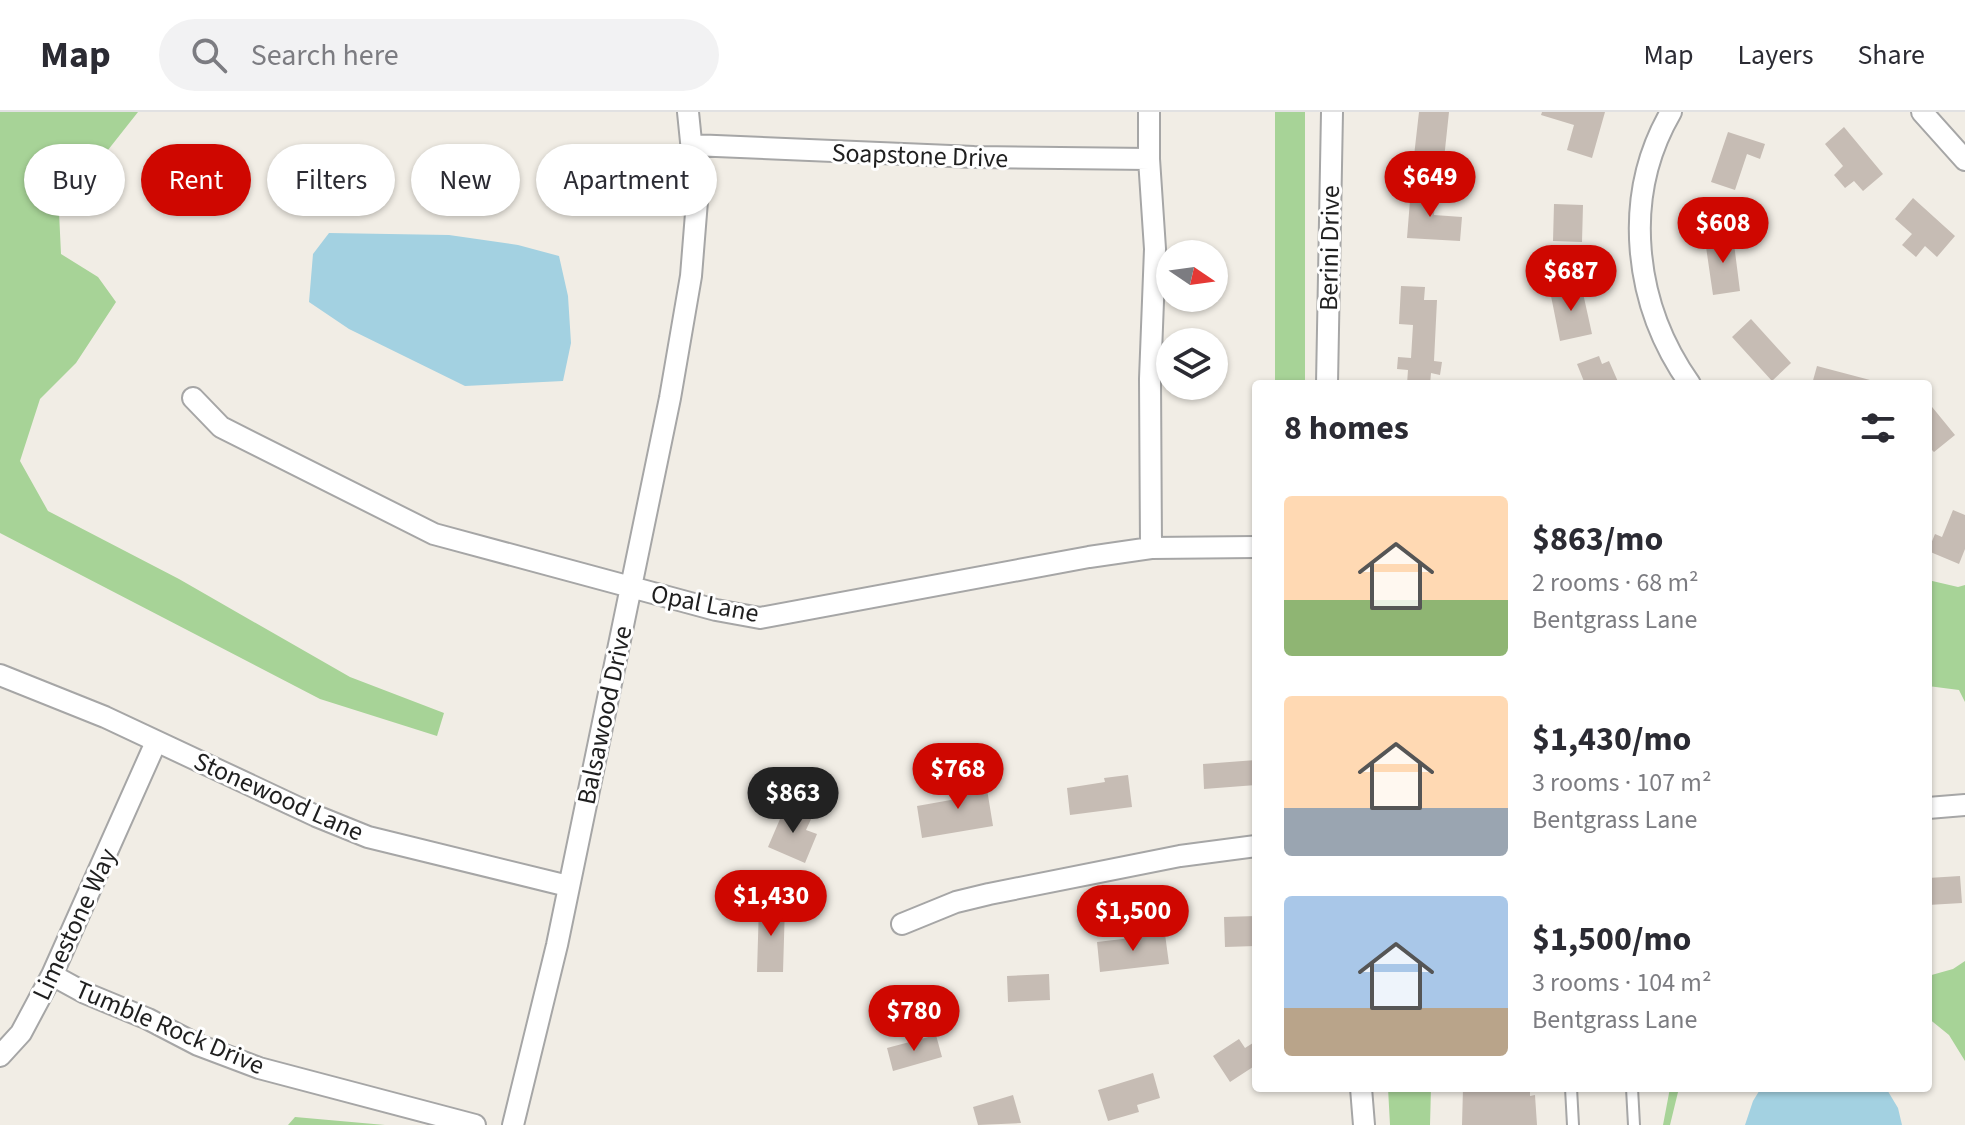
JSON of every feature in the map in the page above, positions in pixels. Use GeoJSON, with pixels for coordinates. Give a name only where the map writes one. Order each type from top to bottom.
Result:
{"type":"FeatureCollection","features":[{"type":"Feature","properties":{"kind":"street","name":"Balsawood Drive"},"geometry":{"type":"LineString","coordinates":[[688,112],[692,144]]}},
{"type":"Feature","properties":{"kind":"street"},"geometry":{"type":"LineString","coordinates":[[1149,112],[1155,249],[1150,379],[1151,548]]}},
{"type":"Feature","properties":{"kind":"street","name":"Berini Drive"},"geometry":{"type":"LineString","coordinates":[[1327,380],[1332,112]]}},
{"type":"Feature","properties":{"kind":"street"},"geometry":{"type":"LineString","coordinates":[[1671,112],[1654,146],[1647,171],[1639,231],[1646,289],[1654,318],[1687,380]]}},
{"type":"Feature","properties":{"kind":"street"},"geometry":{"type":"LineString","coordinates":[[1922,112],[1965,160]]}},
{"type":"Feature","properties":{"kind":"street","name":"Soapstone Drive"},"geometry":{"type":"LineString","coordinates":[[717,146],[974,157],[1149,159]]}},
{"type":"Feature","properties":{"kind":"street","name":"Balsawood Drive"},"geometry":{"type":"LineString","coordinates":[[513,1125],[557,945],[670,398],[691,276],[696,216]]}},
{"type":"Feature","properties":{"kind":"street","name":"Opal Lane"},"geometry":{"type":"LineString","coordinates":[[193,398],[221,427],[434,534],[716,610],[760,618],[935,583],[1151,548],[1252,547]]}},
{"type":"Feature","properties":{"kind":"street","name":"Stonewood Lane"},"geometry":{"type":"LineString","coordinates":[[0,675],[105,717],[316,816],[368,837],[568,886]]}},
{"type":"Feature","properties":{"kind":"street","name":"Limestone Way"},"geometry":{"type":"LineString","coordinates":[[0,1056],[21,1033],[52,975],[156,742]]}},
{"type":"Feature","properties":{"kind":"street"},"geometry":{"type":"LineString","coordinates":[[1932,808],[1965,805]]}},
{"type":"Feature","properties":{"kind":"street"},"geometry":{"type":"LineString","coordinates":[[902,924],[956,902],[989,894],[1180,856],[1252,847]]}},
{"type":"Feature","properties":{"kind":"street","name":"Tumble Rock Drive"},"geometry":{"type":"LineString","coordinates":[[52,975],[198,1045],[259,1068],[475,1125]]}},
{"type":"Feature","properties":{"kind":"street"},"geometry":{"type":"LineString","coordinates":[[1361,1092],[1364,1125]]}},
{"type":"Feature","properties":{"kind":"lane"},"geometry":{"type":"LineString","coordinates":[[1571,1092],[1573,1125]]}},
{"type":"Feature","properties":{"kind":"lane"},"geometry":{"type":"LineString","coordinates":[[1632,1092],[1634,1125]]}},
{"type":"Feature","properties":{"kind":"green space"},"geometry":{"type":"Polygon","coordinates":[[[0,112],[138,112],[113,144],[24,144],[24,216],[59,216],[61,254],[98,277],[116,302],[76,363],[40,399],[20,461],[48,511],[179,579],[350,677],[444,713],[437,736],[320,699],[0,533],[0,112]]]}},
{"type":"Feature","properties":{"kind":"green space"},"geometry":{"type":"Polygon","coordinates":[[[1275,112],[1305,112],[1305,380],[1275,380],[1275,112]]]}},
{"type":"Feature","properties":{"kind":"green space"},"geometry":{"type":"Polygon","coordinates":[[[1932,581],[1958,587],[1965,585],[1965,702],[1959,690],[1932,687],[1932,581]]]}},
{"type":"Feature","properties":{"kind":"green space"},"geometry":{"type":"Polygon","coordinates":[[[1965,961],[1965,1061],[1949,1035],[1932,1021],[1932,975],[1953,969],[1965,961]]]}},
{"type":"Feature","properties":{"kind":"green space"},"geometry":{"type":"Polygon","coordinates":[[[1388,1092],[1431,1092],[1430,1125],[1390,1125],[1388,1092]]]}},
{"type":"Feature","properties":{"kind":"green space"},"geometry":{"type":"Polygon","coordinates":[[[1669,1092],[1678,1092],[1670,1125],[1663,1125],[1669,1092]]]}},
{"type":"Feature","properties":{"kind":"green space"},"geometry":{"type":"Polygon","coordinates":[[[295,1117],[385,1125],[288,1125],[295,1117]]]}},
{"type":"Feature","properties":{"kind":"water"},"geometry":{"type":"Polygon","coordinates":[[[329,233],[449,235],[518,245],[559,256],[568,296],[571,343],[563,381],[465,386],[349,329],[309,302],[313,254],[329,233]]]}},
{"type":"Feature","properties":{"kind":"water"},"geometry":{"type":"Polygon","coordinates":[[[1759,1092],[1888,1092],[1898,1108],[1902,1125],[1745,1125],[1759,1092]]]}},
{"type":"Feature","properties":{"kind":"building"},"geometry":{"type":"Polygon","coordinates":[[[1419,112],[1449,112],[1444,159],[1414,156],[1419,112]]]}},
{"type":"Feature","properties":{"kind":"building"},"geometry":{"type":"Polygon","coordinates":[[[1542,112],[1605,112],[1592,158],[1567,150],[1574,125],[1541,115],[1542,112]]]}},
{"type":"Feature","properties":{"kind":"building"},"geometry":{"type":"Polygon","coordinates":[[[1844,127],[1883,174],[1863,191],[1854,181],[1845,188],[1834,175],[1843,166],[1825,144],[1844,127]]]}},
{"type":"Feature","properties":{"kind":"building"},"geometry":{"type":"Polygon","coordinates":[[[1728,132],[1765,144],[1760,159],[1747,154],[1735,190],[1711,182],[1728,132]]]}},
{"type":"Feature","properties":{"kind":"building"},"geometry":{"type":"Polygon","coordinates":[[[1411,188],[1436,190],[1434,215],[1462,217],[1460,241],[1407,238],[1411,188]]]}},
{"type":"Feature","properties":{"kind":"building"},"geometry":{"type":"Polygon","coordinates":[[[1913,198],[1955,236],[1937,257],[1925,246],[1916,257],[1902,245],[1912,234],[1895,219],[1913,198]]]}},
{"type":"Feature","properties":{"kind":"building"},"geometry":{"type":"Polygon","coordinates":[[[1554,204],[1583,205],[1582,242],[1553,241],[1554,204]]]}},
{"type":"Feature","properties":{"kind":"building"},"geometry":{"type":"Polygon","coordinates":[[[1733,236],[1740,291],[1713,295],[1705,240],[1733,236]]]}},
{"type":"Feature","properties":{"kind":"building"},"geometry":{"type":"Polygon","coordinates":[[[1581,284],[1592,334],[1560,341],[1550,291],[1581,284]]]}},
{"type":"Feature","properties":{"kind":"building"},"geometry":{"type":"Polygon","coordinates":[[[1401,286],[1425,287],[1424,300],[1437,300],[1434,361],[1442,362],[1440,375],[1431,373],[1430,380],[1407,380],[1408,370],[1397,369],[1398,357],[1411,358],[1413,325],[1399,324],[1401,286]]]}},
{"type":"Feature","properties":{"kind":"building"},"geometry":{"type":"Polygon","coordinates":[[[1751,319],[1791,363],[1771,380],[1732,337],[1751,319]]]}},
{"type":"Feature","properties":{"kind":"building"},"geometry":{"type":"Polygon","coordinates":[[[1599,356],[1602,364],[1609,361],[1617,380],[1583,380],[1577,364],[1599,356]]]}},
{"type":"Feature","properties":{"kind":"building"},"geometry":{"type":"Polygon","coordinates":[[[1817,366],[1870,380],[1813,380],[1817,366]]]}},
{"type":"Feature","properties":{"kind":"building"},"geometry":{"type":"Polygon","coordinates":[[[1932,407],[1955,435],[1934,452],[1932,450],[1932,407]]]}},
{"type":"Feature","properties":{"kind":"building"},"geometry":{"type":"Polygon","coordinates":[[[1953,510],[1965,515],[1965,549],[1959,564],[1932,553],[1935,534],[1942,537],[1953,510]]]}},
{"type":"Feature","properties":{"kind":"building"},"geometry":{"type":"Polygon","coordinates":[[[1252,760],[1252,785],[1204,789],[1203,764],[1252,760]]]}},
{"type":"Feature","properties":{"kind":"building"},"geometry":{"type":"Polygon","coordinates":[[[1128,775],[1132,807],[1070,815],[1067,788],[1128,775]]]}},
{"type":"Feature","properties":{"kind":"building"},"geometry":{"type":"Polygon","coordinates":[[[985,777],[993,826],[922,838],[917,806],[962,798],[959,781],[985,777]]]}},
{"type":"Feature","properties":{"kind":"building"},"geometry":{"type":"Polygon","coordinates":[[[786,805],[812,817],[806,830],[817,834],[805,863],[768,847],[786,805]]]}},
{"type":"Feature","properties":{"kind":"building"},"geometry":{"type":"Polygon","coordinates":[[[1960,876],[1962,903],[1932,905],[1932,878],[1960,876]]]}},
{"type":"Feature","properties":{"kind":"building"},"geometry":{"type":"Polygon","coordinates":[[[759,905],[785,905],[783,972],[757,972],[759,905]]]}},
{"type":"Feature","properties":{"kind":"building"},"geometry":{"type":"Polygon","coordinates":[[[1252,916],[1252,946],[1225,947],[1224,917],[1252,916]]]}},
{"type":"Feature","properties":{"kind":"building"},"geometry":{"type":"Polygon","coordinates":[[[1165,934],[1169,964],[1100,972],[1097,942],[1165,934]]]}},
{"type":"Feature","properties":{"kind":"building"},"geometry":{"type":"Polygon","coordinates":[[[1049,974],[1050,1000],[1008,1002],[1007,976],[1049,974]]]}},
{"type":"Feature","properties":{"kind":"building"},"geometry":{"type":"Polygon","coordinates":[[[936,1035],[942,1057],[893,1071],[887,1048],[936,1035]]]}},
{"type":"Feature","properties":{"kind":"building"},"geometry":{"type":"Polygon","coordinates":[[[1239,1039],[1245,1048],[1252,1044],[1252,1068],[1230,1082],[1213,1056],[1239,1039]]]}},
{"type":"Feature","properties":{"kind":"building"},"geometry":{"type":"Polygon","coordinates":[[[1153,1073],[1160,1098],[1137,1105],[1139,1112],[1108,1121],[1098,1090],[1153,1073]]]}},
{"type":"Feature","properties":{"kind":"building"},"geometry":{"type":"Polygon","coordinates":[[[1463,1092],[1530,1092],[1530,1096],[1535,1095],[1537,1125],[1462,1125],[1463,1092]]]}},
{"type":"Feature","properties":{"kind":"building"},"geometry":{"type":"Polygon","coordinates":[[[1013,1095],[1021,1123],[978,1125],[973,1107],[1013,1095]]]}}]}
